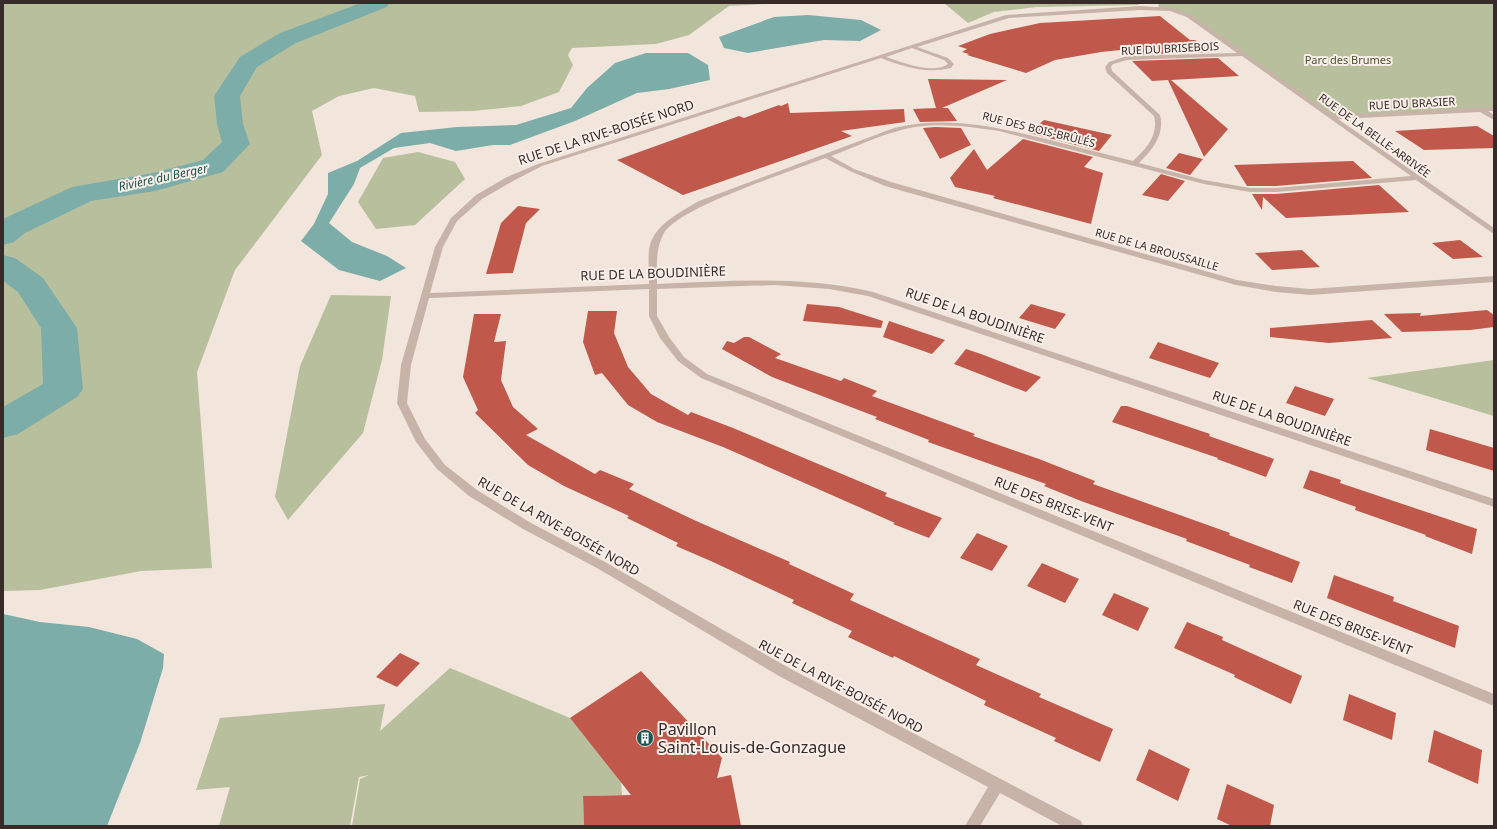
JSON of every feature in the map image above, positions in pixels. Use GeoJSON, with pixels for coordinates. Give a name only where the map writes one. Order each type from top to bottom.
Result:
{"type":"FeatureCollection","features":[{"type":"Feature","properties":{"kind":"street","name":"RUE DE LA RIVE-BOISÉE NORD"},"geometry":{"type":"LineString","coordinates":[[1076,826],[784,672],[601,565],[527,526],[473,493],[441,468],[420,440],[402,403],[406,365],[439,247],[454,220],[479,197],[510,178],[540,165],[1008,16],[1158,8],[1171,10],[1189,16],[1245,54]]}},
{"type":"Feature","properties":{"kind":"street"},"geometry":{"type":"LineString","coordinates":[[882,57],[909,67],[927,70],[941,70],[949,67],[951,64],[946,59],[913,47]]}},
{"type":"Feature","properties":{"kind":"street","name":"RUE DE LA BELLE-ARRIVÉE"},"geometry":{"type":"LineString","coordinates":[[1245,54],[1416,178],[1494,232]]}},
{"type":"Feature","properties":{"kind":"street","name":"RUE DU BRISEBOIS"},"geometry":{"type":"LineString","coordinates":[[1134,164],[1148,150],[1159,131],[1160,123],[1156,115],[1109,72],[1108,67],[1111,63],[1127,58],[1245,54]]}},
{"type":"Feature","properties":{"kind":"street","name":"RUE DU BRASIER"},"geometry":{"type":"LineString","coordinates":[[1331,117],[1494,108]]}},
{"type":"Feature","properties":{"kind":"street"},"geometry":{"type":"LineString","coordinates":[[1480,109],[1494,118]]}},
{"type":"Feature","properties":{"kind":"street","name":"RUE DES BOIS-BRÛLÉS"},"geometry":{"type":"LineString","coordinates":[[654,286],[653,248],[660,231],[675,218],[702,203],[896,129],[917,124],[969,124],[999,129],[1204,182],[1250,190],[1276,190],[1416,178]]}},
{"type":"Feature","properties":{"kind":"street","name":"RUE DE LA BROUSSAILLE"},"geometry":{"type":"LineString","coordinates":[[826,156],[852,170],[888,184],[1236,282],[1276,289],[1310,292],[1494,279]]}},
{"type":"Feature","properties":{"kind":"street","name":"RUE DE LA BOUDINIÈRE"},"geometry":{"type":"LineString","coordinates":[[426,296],[761,282],[809,283],[838,287],[870,294],[1494,503]]}},
{"type":"Feature","properties":{"kind":"street","name":"RUE DES BRISE-VENT"},"geometry":{"type":"LineString","coordinates":[[654,286],[654,316],[665,338],[681,358],[704,376],[1494,700]]}},
{"type":"Feature","properties":{"kind":"street"},"geometry":{"type":"LineString","coordinates":[[972,826],[997,784]]}},
{"type":"Feature","properties":{"kind":"green space"},"geometry":{"type":"Polygon","coordinates":[[[3,3],[779,3],[729,6],[689,35],[656,44],[572,48],[568,55],[573,65],[559,92],[521,106],[473,111],[419,112],[415,96],[374,88],[339,96],[312,111],[322,155],[235,270],[197,372],[212,568],[141,571],[40,590],[3,591],[3,3]]]}},
{"type":"Feature","properties":{"kind":"green space"},"geometry":{"type":"Polygon","coordinates":[[[944,3],[1137,3],[1139,5],[1037,7],[994,12],[968,23],[944,3]]]}},
{"type":"Feature","properties":{"kind":"green space","name":"Parc des Brumes"},"geometry":{"type":"Polygon","coordinates":[[[1159,3],[1494,3],[1494,108],[1331,117],[1181,13],[1158,8],[1159,3]]]}},
{"type":"Feature","properties":{"kind":"green space"},"geometry":{"type":"Polygon","coordinates":[[[418,152],[455,162],[465,179],[415,225],[376,229],[358,202],[383,158],[418,152]]]}},
{"type":"Feature","properties":{"kind":"green space"},"geometry":{"type":"Polygon","coordinates":[[[331,295],[391,296],[382,360],[363,433],[288,520],[275,497],[300,366],[331,295]]]}},
{"type":"Feature","properties":{"kind":"green space"},"geometry":{"type":"Polygon","coordinates":[[[1494,360],[1494,416],[1367,378],[1494,360]]]}},
{"type":"Feature","properties":{"kind":"green space"},"geometry":{"type":"Polygon","coordinates":[[[450,668],[570,718],[621,782],[622,795],[583,796],[584,826],[352,826],[360,779],[369,775],[359,777],[350,826],[219,826],[230,787],[196,790],[220,718],[385,704],[380,731],[450,668]]]}},
{"type":"Feature","properties":{"kind":"water"},"geometry":{"type":"Polygon","coordinates":[[[808,15],[861,20],[881,30],[860,41],[824,40],[748,53],[724,48],[719,37],[774,17],[808,15]]]}},
{"type":"Feature","properties":{"kind":"water"},"geometry":{"type":"Polygon","coordinates":[[[646,53],[688,53],[708,65],[710,80],[669,89],[637,93],[575,121],[510,145],[493,145],[456,151],[430,143],[394,148],[360,168],[354,184],[329,223],[352,242],[387,256],[406,268],[380,281],[339,270],[301,241],[314,224],[328,194],[328,173],[357,161],[401,133],[457,127],[516,125],[571,108],[587,88],[615,63],[646,53]]]}},
{"type":"Feature","properties":{"kind":"water"},"geometry":{"type":"Polygon","coordinates":[[[3,614],[40,622],[89,627],[137,639],[164,654],[163,668],[140,743],[107,826],[3,826],[3,614]]]}},
{"type":"Feature","properties":{"kind":"building"},"geometry":{"type":"Polygon","coordinates":[[[1160,16],[1190,40],[1195,40],[1211,52],[1126,55],[1121,50],[1101,52],[1055,60],[1026,73],[967,55],[969,54],[962,52],[967,49],[958,46],[990,34],[1040,23],[1160,16]]]}},
{"type":"Feature","properties":{"kind":"building"},"geometry":{"type":"Polygon","coordinates":[[[1218,58],[1239,76],[1171,80],[1228,129],[1204,157],[1168,80],[1152,81],[1132,61],[1218,58]]]}},
{"type":"Feature","properties":{"kind":"building"},"geometry":{"type":"Polygon","coordinates":[[[928,79],[1007,80],[942,108],[948,108],[957,121],[920,122],[913,109],[936,108],[928,79]]]}},
{"type":"Feature","properties":{"kind":"building"},"geometry":{"type":"Polygon","coordinates":[[[788,103],[790,113],[904,109],[905,122],[841,131],[852,136],[683,195],[617,160],[739,116],[744,118],[788,103]]]}},
{"type":"Feature","properties":{"kind":"building"},"geometry":{"type":"Polygon","coordinates":[[[1044,120],[1112,135],[1099,151],[1029,133],[1044,120]]]}},
{"type":"Feature","properties":{"kind":"building"},"geometry":{"type":"Polygon","coordinates":[[[1477,126],[1494,136],[1494,148],[1424,150],[1395,131],[1477,126]]]}},
{"type":"Feature","properties":{"kind":"building"},"geometry":{"type":"Polygon","coordinates":[[[923,128],[961,128],[971,145],[940,159],[923,128]]]}},
{"type":"Feature","properties":{"kind":"building"},"geometry":{"type":"Polygon","coordinates":[[[1023,139],[1093,157],[1084,167],[1103,173],[1091,224],[993,198],[995,196],[955,187],[950,178],[974,149],[987,170],[1023,139]]]}},
{"type":"Feature","properties":{"kind":"building"},"geometry":{"type":"Polygon","coordinates":[[[1179,153],[1203,159],[1190,175],[1166,168],[1179,153]]]}},
{"type":"Feature","properties":{"kind":"building"},"geometry":{"type":"Polygon","coordinates":[[[1353,161],[1372,178],[1276,186],[1247,186],[1234,165],[1353,161]]]}},
{"type":"Feature","properties":{"kind":"building"},"geometry":{"type":"Polygon","coordinates":[[[1161,174],[1185,181],[1168,201],[1142,195],[1161,174]]]}},
{"type":"Feature","properties":{"kind":"building"},"geometry":{"type":"Polygon","coordinates":[[[1379,185],[1409,212],[1286,218],[1263,197],[1262,210],[1252,194],[1276,194],[1379,185]]]}},
{"type":"Feature","properties":{"kind":"building"},"geometry":{"type":"Polygon","coordinates":[[[518,206],[540,209],[526,223],[513,273],[486,274],[501,223],[518,206]]]}},
{"type":"Feature","properties":{"kind":"building"},"geometry":{"type":"Polygon","coordinates":[[[1460,240],[1483,257],[1453,259],[1432,243],[1460,240]]]}},
{"type":"Feature","properties":{"kind":"building"},"geometry":{"type":"Polygon","coordinates":[[[1302,250],[1320,267],[1272,270],[1255,253],[1302,250]]]}},
{"type":"Feature","properties":{"kind":"building"},"geometry":{"type":"Polygon","coordinates":[[[807,304],[839,307],[883,321],[881,328],[803,321],[807,304]]]}},
{"type":"Feature","properties":{"kind":"building"},"geometry":{"type":"Polygon","coordinates":[[[1031,304],[1066,314],[1055,329],[1019,318],[1031,304]]]}},
{"type":"Feature","properties":{"kind":"building"},"geometry":{"type":"Polygon","coordinates":[[[1487,310],[1494,315],[1494,327],[1470,330],[1402,332],[1384,314],[1421,313],[1420,316],[1487,310]]]}},
{"type":"Feature","properties":{"kind":"building"},"geometry":{"type":"Polygon","coordinates":[[[588,311],[617,311],[614,333],[628,367],[651,394],[688,415],[691,412],[733,428],[887,493],[885,496],[942,518],[929,538],[893,524],[895,523],[723,447],[657,422],[628,405],[602,373],[595,375],[583,342],[588,311]]]}},
{"type":"Feature","properties":{"kind":"building"},"geometry":{"type":"Polygon","coordinates":[[[474,314],[501,314],[494,342],[506,341],[501,380],[513,407],[538,429],[526,435],[595,474],[600,470],[634,484],[629,489],[694,520],[790,562],[789,564],[854,594],[850,600],[980,659],[976,665],[1041,694],[1039,697],[1113,729],[1100,762],[1054,741],[1056,738],[984,705],[986,701],[894,656],[893,658],[848,637],[852,631],[792,603],[794,600],[676,546],[678,543],[627,518],[629,516],[564,486],[528,465],[475,413],[478,410],[463,377],[474,314]]]}},
{"type":"Feature","properties":{"kind":"building"},"geometry":{"type":"Polygon","coordinates":[[[1372,320],[1392,338],[1329,343],[1270,337],[1270,328],[1372,320]]]}},
{"type":"Feature","properties":{"kind":"building"},"geometry":{"type":"Polygon","coordinates":[[[889,321],[945,340],[932,354],[883,337],[889,321]]]}},
{"type":"Feature","properties":{"kind":"building"},"geometry":{"type":"Polygon","coordinates":[[[744,337],[749,337],[781,354],[775,358],[841,381],[844,378],[877,391],[872,396],[975,434],[973,436],[1039,459],[1095,481],[1093,484],[1230,533],[1229,535],[1300,562],[1292,583],[1249,567],[1250,565],[1186,541],[1187,539],[1081,501],[1044,486],[1046,484],[928,442],[929,440],[875,419],[877,417],[772,377],[722,349],[727,341],[734,343],[744,337]]]}},
{"type":"Feature","properties":{"kind":"building"},"geometry":{"type":"Polygon","coordinates":[[[1158,342],[1219,363],[1210,378],[1149,358],[1158,342]]]}},
{"type":"Feature","properties":{"kind":"building"},"geometry":{"type":"Polygon","coordinates":[[[966,349],[1041,377],[1026,392],[954,364],[966,349]]]}},
{"type":"Feature","properties":{"kind":"building"},"geometry":{"type":"Polygon","coordinates":[[[1295,386],[1334,399],[1325,416],[1286,403],[1295,386]]]}},
{"type":"Feature","properties":{"kind":"building"},"geometry":{"type":"Polygon","coordinates":[[[1121,406],[1127,406],[1210,434],[1209,436],[1274,459],[1266,477],[1217,459],[1218,458],[1112,422],[1121,406]]]}},
{"type":"Feature","properties":{"kind":"building"},"geometry":{"type":"Polygon","coordinates":[[[1430,429],[1494,448],[1494,471],[1426,450],[1430,429]]]}},
{"type":"Feature","properties":{"kind":"building"},"geometry":{"type":"Polygon","coordinates":[[[1310,470],[1341,480],[1340,483],[1477,529],[1472,554],[1425,536],[1426,535],[1355,510],[1356,507],[1303,488],[1310,470]]]}},
{"type":"Feature","properties":{"kind":"building"},"geometry":{"type":"Polygon","coordinates":[[[977,533],[1008,546],[992,571],[960,558],[977,533]]]}},
{"type":"Feature","properties":{"kind":"building"},"geometry":{"type":"Polygon","coordinates":[[[1042,563],[1079,579],[1065,603],[1027,586],[1042,563]]]}},
{"type":"Feature","properties":{"kind":"building"},"geometry":{"type":"Polygon","coordinates":[[[1334,575],[1394,597],[1393,601],[1459,626],[1455,648],[1327,598],[1334,575]]]}},
{"type":"Feature","properties":{"kind":"building"},"geometry":{"type":"Polygon","coordinates":[[[1114,593],[1149,608],[1138,631],[1102,615],[1114,593]]]}},
{"type":"Feature","properties":{"kind":"building"},"geometry":{"type":"Polygon","coordinates":[[[1187,622],[1223,637],[1222,640],[1302,676],[1291,704],[1234,677],[1235,675],[1174,648],[1187,622]]]}},
{"type":"Feature","properties":{"kind":"building"},"geometry":{"type":"Polygon","coordinates":[[[400,653],[420,663],[397,687],[376,677],[400,653]]]}},
{"type":"Feature","properties":{"kind":"building","name":"Pavillon Saint-Louis-de-Gonzague"},"geometry":{"type":"Polygon","coordinates":[[[641,671],[722,758],[717,778],[731,775],[741,826],[584,826],[583,796],[631,795],[570,718],[641,671]]]}},
{"type":"Feature","properties":{"kind":"building"},"geometry":{"type":"Polygon","coordinates":[[[1349,694],[1396,713],[1392,740],[1343,720],[1349,694]]]}},
{"type":"Feature","properties":{"kind":"building"},"geometry":{"type":"Polygon","coordinates":[[[1434,730],[1482,750],[1478,784],[1428,762],[1434,730]]]}},
{"type":"Feature","properties":{"kind":"building"},"geometry":{"type":"Polygon","coordinates":[[[1149,749],[1190,769],[1178,801],[1136,780],[1149,749]]]}},
{"type":"Feature","properties":{"kind":"building"},"geometry":{"type":"Polygon","coordinates":[[[1227,784],[1274,805],[1270,826],[1232,826],[1217,819],[1227,784]]]}},
{"type":"Feature","properties":{"kind":"waterway","name":"Rivière du Berger"},"geometry":{"type":"LineString","coordinates":[[3,235],[14,226],[83,193],[155,182],[213,166],[236,144],[230,124],[227,96],[248,62],[288,38],[380,3]]}},
{"type":"Feature","properties":{"kind":"waterway"},"geometry":{"type":"LineString","coordinates":[[3,224],[14,226]]}},
{"type":"Feature","properties":{"kind":"waterway","name":"Rivière du Berger"},"geometry":{"type":"LineString","coordinates":[[3,265],[31,285],[59,328],[63,389],[3,425]]}},
{"type":"Feature","properties":{"kind":"place","name":"Pavillon Saint-Louis-de-Gonzague"},"geometry":{"type":"Point","coordinates":[645,738]}}]}
